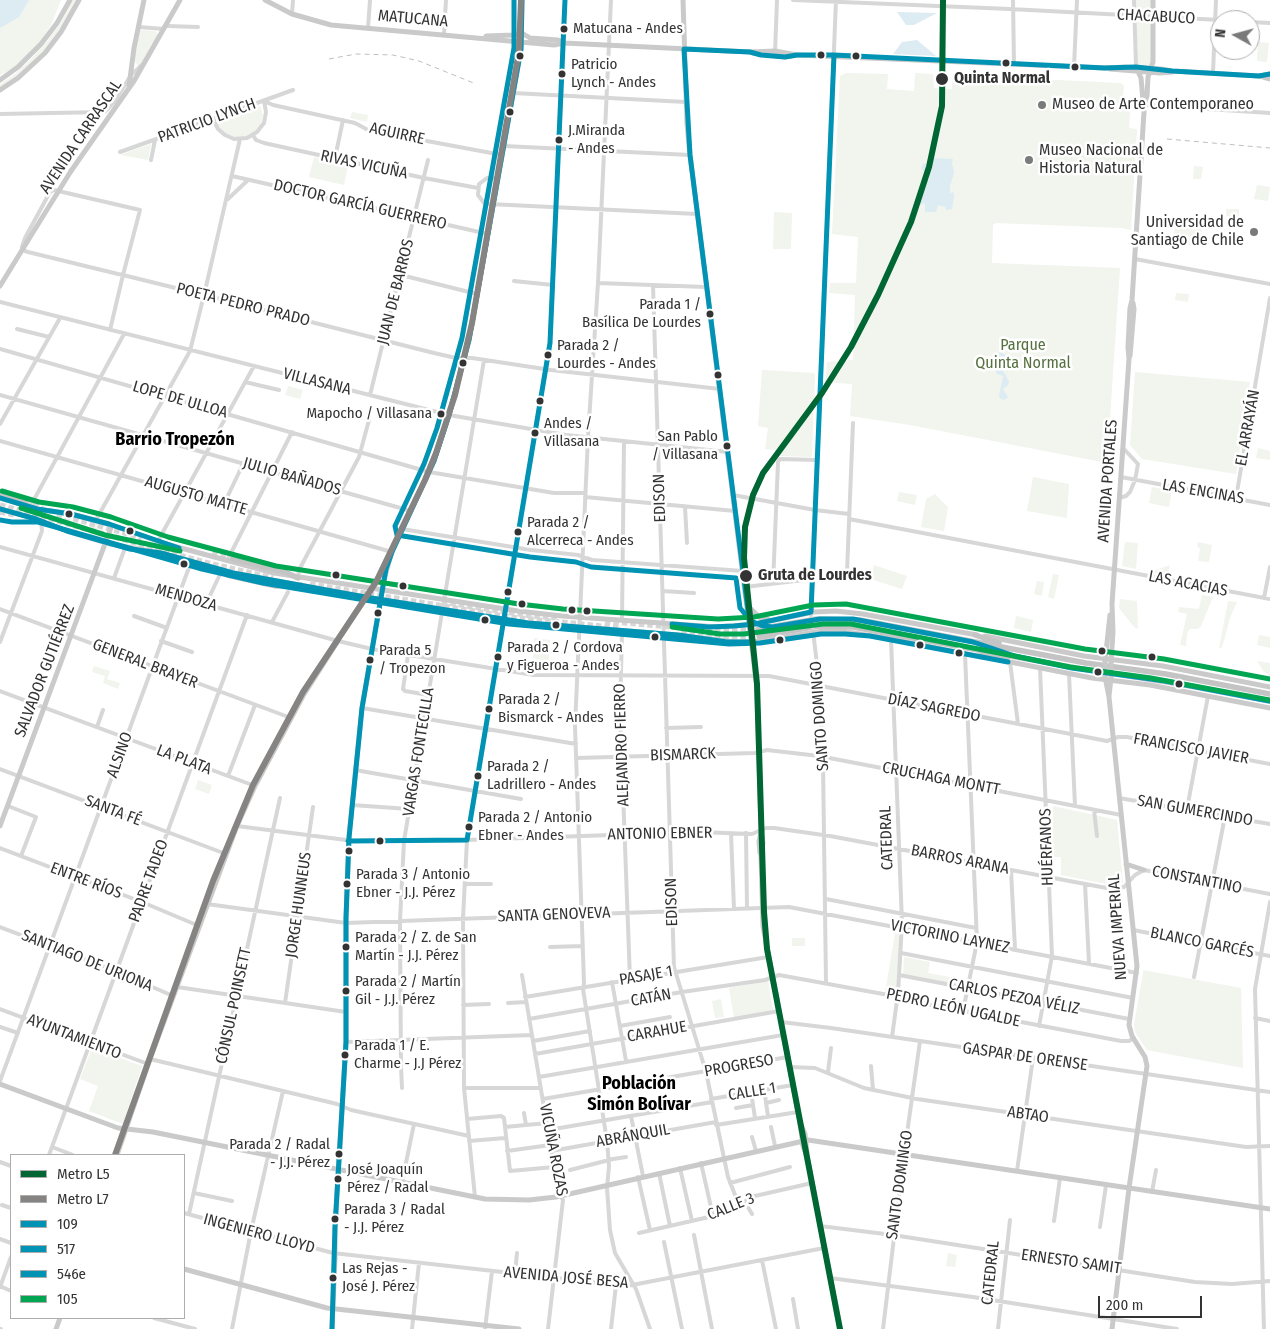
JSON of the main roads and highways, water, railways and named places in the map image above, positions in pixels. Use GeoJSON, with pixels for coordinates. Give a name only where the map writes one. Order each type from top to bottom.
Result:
{"type":"FeatureCollection","features":[{"type":"Feature","properties":{"kind":"highway"},"geometry":{"type":"LineString","coordinates":[[0,495],[25,502]]}},
{"type":"Feature","properties":{"kind":"highway"},"geometry":{"type":"LineString","coordinates":[[233,558],[285,572],[298,578]]}},
{"type":"Feature","properties":{"kind":"highway"},"geometry":{"type":"LineString","coordinates":[[227,575],[276,586],[301,585]]}},
{"type":"Feature","properties":{"kind":"highway"},"geometry":{"type":"LineString","coordinates":[[758,629],[817,619],[851,619],[1086,663],[1177,676],[1270,694]]}},
{"type":"Feature","properties":{"kind":"highway"},"geometry":{"type":"LineString","coordinates":[[759,636],[812,627],[845,626],[862,628],[1095,672],[1186,685],[1270,701]]}},
{"type":"Feature","properties":{"kind":"highway"},"geometry":{"type":"LineString","coordinates":[[974,635],[1018,649]]}},
{"type":"Feature","properties":{"kind":"highway"},"geometry":{"type":"LineString","coordinates":[[979,656],[1024,658]]}},
{"type":"Feature","properties":{"kind":"main road"},"geometry":{"type":"LineString","coordinates":[[0,80],[18,67],[41,44],[57,23],[70,0]]}},
{"type":"Feature","properties":{"kind":"main road"},"geometry":{"type":"LineString","coordinates":[[0,91],[34,64],[50,46],[67,23],[79,0]]}},
{"type":"Feature","properties":{"kind":"main road"},"geometry":{"type":"LineString","coordinates":[[135,74],[132,66],[144,0]]}},
{"type":"Feature","properties":{"kind":"main road","name":"AVENIDA CARRASCAL"},"geometry":{"type":"LineString","coordinates":[[0,286],[71,171],[127,91],[135,74],[146,62],[180,0]]}},
{"type":"Feature","properties":{"kind":"main road","name":"MATUCANA"},"geometry":{"type":"LineString","coordinates":[[265,0],[292,14],[331,25],[556,45],[564,43],[1074,67],[1136,67],[1172,72],[1259,76],[1270,79]]}},
{"type":"Feature","properties":{"kind":"main road"},"geometry":{"type":"LineString","coordinates":[[368,598],[392,552],[429,472],[449,415],[464,358],[494,204],[522,42],[522,0]]}},
{"type":"Feature","properties":{"kind":"main road"},"geometry":{"type":"LineString","coordinates":[[683,0],[686,102],[690,155],[756,676],[760,751],[761,831],[759,842],[762,908],[768,957],[778,1012],[840,1329]]}},
{"type":"Feature","properties":{"kind":"main road","name":"AVENIDA PORTALES"},"geometry":{"type":"LineString","coordinates":[[1144,105],[1150,70],[1153,0]]}},
{"type":"Feature","properties":{"kind":"main road"},"geometry":{"type":"LineString","coordinates":[[942,60],[943,3]]}},
{"type":"Feature","properties":{"kind":"main road","name":"MATUCANA"},"geometry":{"type":"LineString","coordinates":[[478,37],[493,35],[514,36],[522,33],[530,38],[558,40],[564,43]]}},
{"type":"Feature","properties":{"kind":"main road"},"geometry":{"type":"LineString","coordinates":[[1136,67],[1140,72]]}},
{"type":"Feature","properties":{"kind":"main road","name":"MATUCANA"},"geometry":{"type":"LineString","coordinates":[[1105,68],[1140,72],[1150,70]]}},
{"type":"Feature","properties":{"kind":"main road","name":"AVENIDA PORTALES"},"geometry":{"type":"LineString","coordinates":[[1108,661],[1113,636],[1114,570],[1134,309],[1132,300],[1144,105],[1140,72]]}},
{"type":"Feature","properties":{"kind":"main road","name":"MATUCANA"},"geometry":{"type":"LineString","coordinates":[[1259,76],[1270,74]]}},
{"type":"Feature","properties":{"kind":"main road"},"geometry":{"type":"LineString","coordinates":[[0,495],[96,520],[134,531],[158,541],[268,572],[505,610],[718,627],[836,611],[854,612],[1108,661],[1163,666],[1270,687]]}},
{"type":"Feature","properties":{"kind":"main road"},"geometry":{"type":"LineString","coordinates":[[0,509],[41,521],[66,531],[126,548],[154,552],[222,570],[368,598],[504,620],[665,634],[728,642],[752,642],[813,630],[842,631],[1069,674],[1150,685],[1270,708]]}},
{"type":"Feature","properties":{"kind":"main road","name":"SALVADOR GUTIÉRREZ"},"geometry":{"type":"LineString","coordinates":[[0,826],[112,525]]}},
{"type":"Feature","properties":{"kind":"main road"},"geometry":{"type":"LineString","coordinates":[[332,1329],[335,1227],[346,1042],[348,841],[362,708],[382,589],[392,552]]}},
{"type":"Feature","properties":{"kind":"main road"},"geometry":{"type":"LineString","coordinates":[[379,608],[389,601]]}},
{"type":"Feature","properties":{"kind":"main road"},"geometry":{"type":"LineString","coordinates":[[747,604],[759,616],[772,620]]}},
{"type":"Feature","properties":{"kind":"main road"},"geometry":{"type":"LineString","coordinates":[[117,1154],[176,987],[237,826],[255,786],[291,718],[317,672],[338,641]]}},
{"type":"Feature","properties":{"kind":"main road","name":"NUEVA IMPERIAL"},"geometry":{"type":"LineString","coordinates":[[1108,661],[1109,697],[1137,973],[1129,1019],[1130,1029],[1146,1060],[1146,1074],[1129,1188],[1112,1329]]}},
{"type":"Feature","properties":{"kind":"main road"},"geometry":{"type":"LineString","coordinates":[[1126,864],[1144,870]]}},
{"type":"Feature","properties":{"kind":"main road"},"geometry":{"type":"LineString","coordinates":[[0,1082],[115,1127],[338,1169],[476,1198],[511,1200],[561,1196],[804,1140],[1270,1209]]}},
{"type":"Feature","properties":{"kind":"main road"},"geometry":{"type":"LineString","coordinates":[[185,1269],[333,1309],[485,1327],[519,1329]]}},
{"type":"Feature","properties":{"kind":"tunnel"},"geometry":{"type":"LineString","coordinates":[[25,502],[43,509]]}},
{"type":"Feature","properties":{"kind":"tunnel"},"geometry":{"type":"LineString","coordinates":[[0,505],[204,562],[273,578]]}},
{"type":"Feature","properties":{"kind":"tunnel"},"geometry":{"type":"LineString","coordinates":[[0,512],[15,515]]}},
{"type":"Feature","properties":{"kind":"tunnel"},"geometry":{"type":"LineString","coordinates":[[57,514],[142,538]]}},
{"type":"Feature","properties":{"kind":"tunnel"},"geometry":{"type":"LineString","coordinates":[[212,554],[232,558]]}},
{"type":"Feature","properties":{"kind":"tunnel"},"geometry":{"type":"LineString","coordinates":[[310,584],[510,617],[620,628]]}},
{"type":"Feature","properties":{"kind":"tunnel"},"geometry":{"type":"LineString","coordinates":[[442,602],[532,616],[559,618]]}},
{"type":"Feature","properties":{"kind":"tunnel"},"geometry":{"type":"LineString","coordinates":[[605,621],[716,631],[758,629]]}},
{"type":"Feature","properties":{"kind":"tunnel"},"geometry":{"type":"LineString","coordinates":[[681,633],[729,637],[759,636]]}},
{"type":"Feature","properties":{"kind":"railway"},"geometry":{"type":"LineString","coordinates":[[329,59],[356,54],[393,55],[419,61],[476,84]]}},
{"type":"Feature","properties":{"kind":"railway"},"geometry":{"type":"LineString","coordinates":[[1167,139],[1270,148]]}},
{"type":"Feature","properties":{"kind":"metro line","name":"L7"},"geometry":{"type":"LineString","coordinates":[[115,1154],[213,881],[253,785],[303,692],[376,582],[436,453],[455,395],[472,323],[519,51],[521,0]]}},
{"type":"Feature","properties":{"kind":"metro line","name":"L5"},"geometry":{"type":"LineString","coordinates":[[840,1329],[767,949],[764,912],[757,684],[744,558],[745,527],[753,495],[763,473],[822,393],[851,347],[878,295],[911,222],[929,167],[942,106],[943,0]]}},
{"type":"Feature","properties":{"kind":"place","name":"Matucana - Andes"},"geometry":{"type":"Point","coordinates":[564,29]}},
{"type":"Feature","properties":{"kind":"place","name":"Patricio Lynch - Andes"},"geometry":{"type":"Point","coordinates":[562,74]}},
{"type":"Feature","properties":{"kind":"place","name":"Quinta Normal"},"geometry":{"type":"Point","coordinates":[942,79]}},
{"type":"Feature","properties":{"kind":"place","name":"Museo de Arte Contemporaneo"},"geometry":{"type":"Point","coordinates":[1042,105]}},
{"type":"Feature","properties":{"kind":"place","name":"J.Miranda - Andes"},"geometry":{"type":"Point","coordinates":[559,140]}},
{"type":"Feature","properties":{"kind":"place","name":"Museo Nacional de Historia Natural"},"geometry":{"type":"Point","coordinates":[1029,160]}},
{"type":"Feature","properties":{"kind":"place","name":"Universidad de Santiago de Chile"},"geometry":{"type":"Point","coordinates":[1254,232]}},
{"type":"Feature","properties":{"kind":"place","name":"Parada 1 / Basílica De Lourdes"},"geometry":{"type":"Point","coordinates":[710,314]}},
{"type":"Feature","properties":{"kind":"place","name":"Parada 2 / Lourdes - Andes"},"geometry":{"type":"Point","coordinates":[548,355]}},
{"type":"Feature","properties":{"kind":"place","name":"Mapocho / Villasana"},"geometry":{"type":"Point","coordinates":[441,414]}},
{"type":"Feature","properties":{"kind":"place","name":"Andes / Villasana"},"geometry":{"type":"Point","coordinates":[535,433]}},
{"type":"Feature","properties":{"kind":"place","name":"San Pablo / Villasana"},"geometry":{"type":"Point","coordinates":[727,446]}},
{"type":"Feature","properties":{"kind":"place","name":"Parada 2 / Alcerreca - Andes"},"geometry":{"type":"Point","coordinates":[518,532]}},
{"type":"Feature","properties":{"kind":"place","name":"Gruta de Lourdes"},"geometry":{"type":"Point","coordinates":[746,576]}},
{"type":"Feature","properties":{"kind":"place","name":"Parada 2 / Cordova y Figueroa - Andes"},"geometry":{"type":"Point","coordinates":[498,657]}},
{"type":"Feature","properties":{"kind":"place","name":"Parada 5 / Tropezon"},"geometry":{"type":"Point","coordinates":[370,660]}},
{"type":"Feature","properties":{"kind":"place","name":"Parada 2 / Bismarck - Andes"},"geometry":{"type":"Point","coordinates":[489,709]}},
{"type":"Feature","properties":{"kind":"place","name":"Parada 2 / Ladrillero - Andes"},"geometry":{"type":"Point","coordinates":[478,776]}},
{"type":"Feature","properties":{"kind":"place","name":"Parada 2 / Antonio Ebner - Andes"},"geometry":{"type":"Point","coordinates":[469,827]}},
{"type":"Feature","properties":{"kind":"place","name":"Parada 3 / Antonio Ebner - J.J. Pérez"},"geometry":{"type":"Point","coordinates":[347,884]}},
{"type":"Feature","properties":{"kind":"place","name":"Parada 2 / Z. de San Martín - J.J. Pérez"},"geometry":{"type":"Point","coordinates":[346,947]}},
{"type":"Feature","properties":{"kind":"place","name":"Parada 2 / Martín Gil - J.J. Pérez"},"geometry":{"type":"Point","coordinates":[346,991]}},
{"type":"Feature","properties":{"kind":"place","name":"Parada 1 / E. Charme - J.J Pérez"},"geometry":{"type":"Point","coordinates":[345,1055]}},
{"type":"Feature","properties":{"kind":"place","name":"Parada 2 / Radal - J.J. Pérez"},"geometry":{"type":"Point","coordinates":[339,1154]}},
{"type":"Feature","properties":{"kind":"place","name":"José Joaquín Pérez / Radal"},"geometry":{"type":"Point","coordinates":[338,1179]}},
{"type":"Feature","properties":{"kind":"place","name":"Parada 3 / Radal - J.J. Pérez"},"geometry":{"type":"Point","coordinates":[335,1219]}},
{"type":"Feature","properties":{"kind":"place","name":"Las Rejas - José J. Pérez"},"geometry":{"type":"Point","coordinates":[333,1278]}},
{"type":"Feature","properties":{"kind":"district","name":"Barrio Tropezón"},"geometry":{"type":"Point","coordinates":[175,440]}},
{"type":"Feature","properties":{"kind":"district","name":"Población Simón Bolívar"},"geometry":{"type":"Point","coordinates":[639,1094]}},
{"type":"Feature","properties":{"kind":"park label","name":"Parque Quinta Normal"},"geometry":{"type":"Point","coordinates":[1023,355]}}]}
